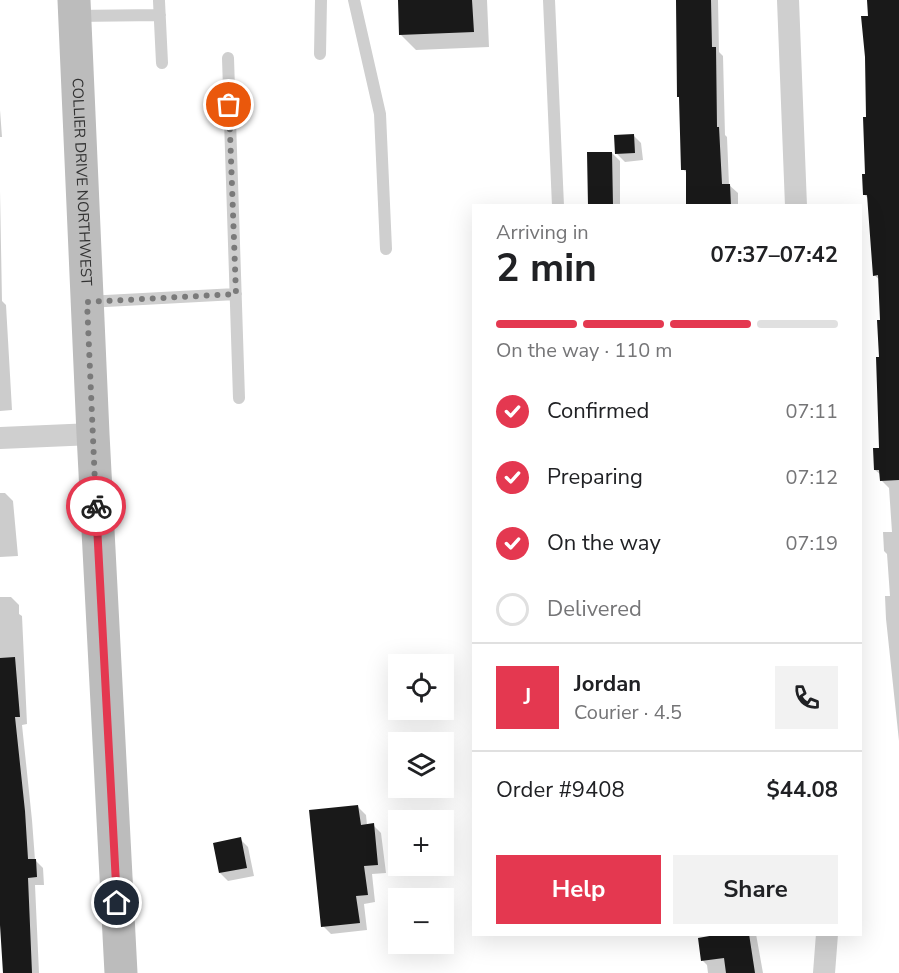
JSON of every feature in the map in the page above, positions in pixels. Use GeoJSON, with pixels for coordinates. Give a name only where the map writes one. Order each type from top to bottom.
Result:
{"type":"FeatureCollection","features":[{"type":"Feature","properties":{"kind":"main road","name":"COLLIER DRIVE NORTHWEST"},"geometry":{"type":"LineString","coordinates":[[74,8],[121,973]]}},
{"type":"Feature","properties":{"kind":"street"},"geometry":{"type":"LineString","coordinates":[[788,0],[796,204]]}},
{"type":"Feature","properties":{"kind":"street"},"geometry":{"type":"LineString","coordinates":[[0,438],[93,434]]}},
{"type":"Feature","properties":{"kind":"street"},"geometry":{"type":"LineString","coordinates":[[824,973],[827,936]]}},
{"type":"Feature","properties":{"kind":"lane"},"geometry":{"type":"LineString","coordinates":[[320,54],[321,0]]}},
{"type":"Feature","properties":{"kind":"lane"},"geometry":{"type":"LineString","coordinates":[[354,0],[380,114],[386,249]]}},
{"type":"Feature","properties":{"kind":"lane"},"geometry":{"type":"LineString","coordinates":[[549,0],[558,204]]}},
{"type":"Feature","properties":{"kind":"lane"},"geometry":{"type":"LineString","coordinates":[[159,1],[162,63]]}},
{"type":"Feature","properties":{"kind":"lane"},"geometry":{"type":"LineString","coordinates":[[74,8],[160,15]]}},
{"type":"Feature","properties":{"kind":"lane"},"geometry":{"type":"LineString","coordinates":[[228,58],[239,398]]}},
{"type":"Feature","properties":{"kind":"lane"},"geometry":{"type":"LineString","coordinates":[[87,302],[236,294]]}},
{"type":"Feature","properties":{"kind":"building"},"geometry":{"type":"Polygon","coordinates":[[[398,0],[472,0],[474,32],[399,35],[398,0]]]}},
{"type":"Feature","properties":{"kind":"building"},"geometry":{"type":"Polygon","coordinates":[[[676,0],[711,0],[712,47],[716,47],[717,127],[719,127],[722,184],[730,184],[731,204],[686,204],[686,170],[681,170],[679,97],[677,97],[676,0]]]}},
{"type":"Feature","properties":{"kind":"building"},"geometry":{"type":"Polygon","coordinates":[[[867,0],[899,0],[899,480],[880,481],[879,470],[874,470],[873,448],[879,448],[876,357],[879,357],[877,320],[880,320],[878,275],[873,276],[867,195],[863,195],[862,174],[865,174],[863,117],[866,117],[865,57],[861,16],[868,16],[867,0]]]}},
{"type":"Feature","properties":{"kind":"building"},"geometry":{"type":"Polygon","coordinates":[[[634,134],[635,153],[615,154],[614,135],[634,134]]]}},
{"type":"Feature","properties":{"kind":"building"},"geometry":{"type":"Polygon","coordinates":[[[587,152],[612,152],[613,204],[588,204],[587,152]]]}},
{"type":"Feature","properties":{"kind":"building"},"geometry":{"type":"Polygon","coordinates":[[[15,657],[20,717],[15,717],[28,859],[36,859],[37,877],[28,878],[32,973],[3,973],[0,925],[0,658],[15,657]]]}},
{"type":"Feature","properties":{"kind":"building"},"geometry":{"type":"Polygon","coordinates":[[[358,805],[361,825],[374,823],[378,865],[364,866],[368,895],[356,896],[360,923],[321,927],[309,810],[358,805]]]}},
{"type":"Feature","properties":{"kind":"building"},"geometry":{"type":"Polygon","coordinates":[[[241,837],[247,868],[219,873],[213,843],[241,837]]]}},
{"type":"Feature","properties":{"kind":"building"},"geometry":{"type":"Polygon","coordinates":[[[749,936],[755,973],[726,973],[724,958],[701,961],[698,938],[749,936]]]}},
{"type":"Feature","properties":{"kind":"way so far"},"geometry":{"type":"LineString","coordinates":[[96,506],[87,302],[236,294],[229,105]]}},
{"type":"Feature","properties":{"kind":"route"},"geometry":{"type":"LineString","coordinates":[[96,506],[117,903]]}}]}
